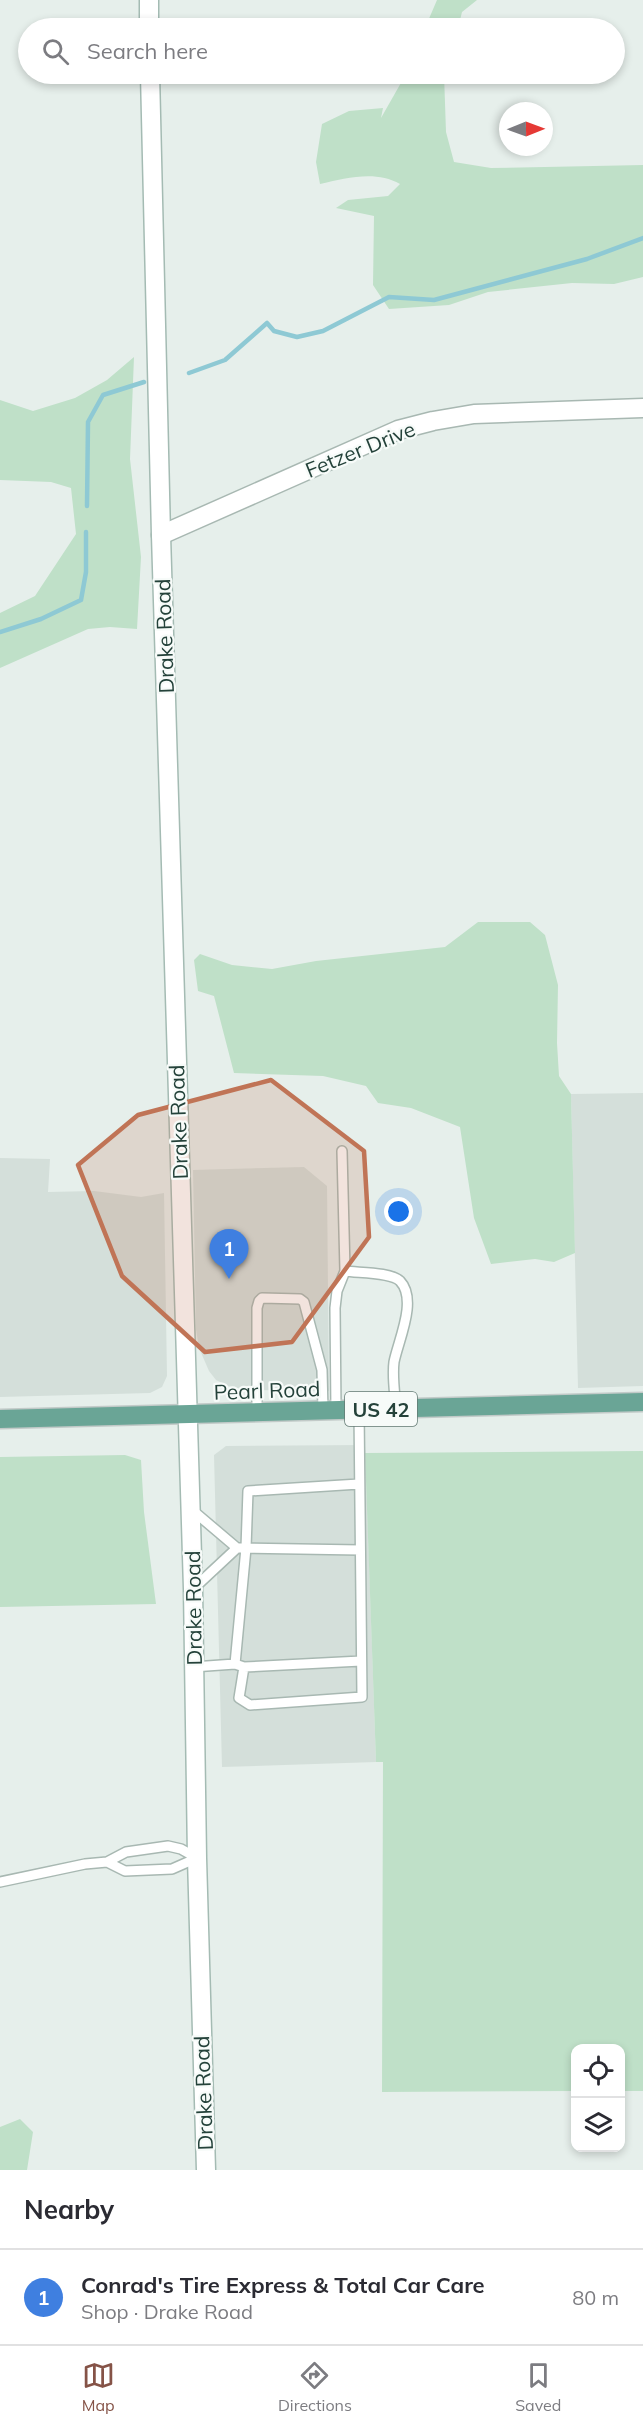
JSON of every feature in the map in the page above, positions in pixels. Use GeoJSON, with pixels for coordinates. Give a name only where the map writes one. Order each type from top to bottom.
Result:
{"type":"FeatureCollection","features":[{"type":"Feature","properties":{"kind":"main road","name":"Pearl Road"},"geometry":{"type":"LineString","coordinates":[[0,1419],[643,1402]]}},
{"type":"Feature","properties":{"kind":"street"},"geometry":{"type":"LineString","coordinates":[[149,0],[149,18]]}},
{"type":"Feature","properties":{"kind":"street","name":"Drake Road"},"geometry":{"type":"LineString","coordinates":[[150,84],[161,535],[189,1415],[197,1858],[206,2170]]}},
{"type":"Feature","properties":{"kind":"street","name":"Fetzer Drive"},"geometry":{"type":"LineString","coordinates":[[161,535],[398,430],[433,420],[474,414],[643,408]]}},
{"type":"Feature","properties":{"kind":"lane"},"geometry":{"type":"LineString","coordinates":[[329,1411],[335,1308],[345,1272],[342,1151]]}},
{"type":"Feature","properties":{"kind":"lane"},"geometry":{"type":"LineString","coordinates":[[345,1272],[391,1276],[400,1281],[403,1287],[407,1306],[394,1363],[396,1409]]}},
{"type":"Feature","properties":{"kind":"lane"},"geometry":{"type":"LineString","coordinates":[[257,1413],[258,1304],[262,1298],[300,1299],[304,1302],[322,1370],[329,1411]]}},
{"type":"Feature","properties":{"kind":"lane"},"geometry":{"type":"LineString","coordinates":[[358,1410],[362,1697],[250,1705],[239,1698],[242,1548],[248,1491],[359,1484]]}},
{"type":"Feature","properties":{"kind":"lane"},"geometry":{"type":"LineString","coordinates":[[191,1509],[242,1548],[360,1550]]}},
{"type":"Feature","properties":{"kind":"lane"},"geometry":{"type":"LineString","coordinates":[[193,1589],[242,1548]]}},
{"type":"Feature","properties":{"kind":"lane"},"geometry":{"type":"LineString","coordinates":[[194,1667],[361,1661]]}},
{"type":"Feature","properties":{"kind":"lane"},"geometry":{"type":"LineString","coordinates":[[0,1882],[85,1864],[107,1862],[126,1852],[168,1846],[182,1849],[197,1858]]}},
{"type":"Feature","properties":{"kind":"lane"},"geometry":{"type":"LineString","coordinates":[[107,1862],[125,1871],[172,1869],[197,1858]]}},
{"type":"Feature","properties":{"kind":"highlighted area"},"geometry":{"type":"Polygon","coordinates":[[[271,1080],[364,1151],[369,1237],[292,1342],[205,1352],[122,1276],[78,1165],[138,1115],[271,1080]]]}},
{"type":"Feature","properties":{"kind":"shaded area"},"geometry":{"type":"Polygon","coordinates":[[[643,1093],[643,1386],[578,1388],[571,1094],[643,1093]]]}},
{"type":"Feature","properties":{"kind":"shaded area"},"geometry":{"type":"Polygon","coordinates":[[[0,1158],[50,1159],[48,1192],[94,1191],[141,1197],[164,1193],[167,1376],[162,1387],[150,1393],[0,1397],[0,1158]]]}},
{"type":"Feature","properties":{"kind":"shaded area"},"geometry":{"type":"Polygon","coordinates":[[[304,1167],[327,1186],[329,1391],[246,1390],[228,1386],[216,1380],[209,1371],[199,1348],[196,1329],[193,1170],[304,1167]]]}},
{"type":"Feature","properties":{"kind":"shaded area"},"geometry":{"type":"Polygon","coordinates":[[[365,1445],[376,1762],[222,1767],[214,1455],[226,1446],[365,1445]]]}},
{"type":"Feature","properties":{"kind":"green space"},"geometry":{"type":"Polygon","coordinates":[[[437,0],[477,0],[462,12],[460,18],[429,18],[437,0]]]}},
{"type":"Feature","properties":{"kind":"green space"},"geometry":{"type":"Polygon","coordinates":[[[400,84],[444,84],[446,132],[454,162],[491,168],[643,165],[643,277],[614,284],[572,283],[488,292],[449,305],[389,309],[373,285],[374,216],[336,208],[348,200],[388,196],[400,184],[381,177],[361,176],[320,184],[316,162],[322,124],[349,111],[383,108],[381,118],[400,84]]]}},
{"type":"Feature","properties":{"kind":"green space"},"geometry":{"type":"Polygon","coordinates":[[[134,357],[130,459],[141,557],[137,629],[110,627],[88,629],[0,668],[0,613],[35,596],[76,534],[71,488],[51,482],[0,480],[0,400],[33,411],[75,398],[107,380],[134,357]]]}},
{"type":"Feature","properties":{"kind":"green space"},"geometry":{"type":"Polygon","coordinates":[[[478,922],[530,922],[545,935],[558,985],[559,1076],[571,1094],[575,1253],[554,1262],[535,1259],[491,1264],[474,1218],[460,1127],[411,1108],[378,1103],[366,1086],[323,1076],[234,1073],[214,996],[198,991],[194,960],[200,954],[232,965],[272,969],[316,961],[445,947],[478,922]]]}},
{"type":"Feature","properties":{"kind":"green space"},"geometry":{"type":"Polygon","coordinates":[[[643,1451],[643,2091],[625,2091],[625,2044],[571,2044],[571,2091],[382,2092],[383,1762],[376,1762],[365,1453],[643,1451]]]}},
{"type":"Feature","properties":{"kind":"green space"},"geometry":{"type":"Polygon","coordinates":[[[125,1455],[141,1460],[144,1512],[156,1604],[0,1607],[0,1457],[125,1455]]]}},
{"type":"Feature","properties":{"kind":"green space"},"geometry":{"type":"Polygon","coordinates":[[[20,2119],[33,2132],[27,2170],[0,2170],[0,2127],[20,2119]]]}},
{"type":"Feature","properties":{"kind":"waterway"},"geometry":{"type":"LineString","coordinates":[[189,373],[225,360],[267,323],[274,331],[297,337],[323,331],[389,297],[434,300],[587,259],[643,238]]}},
{"type":"Feature","properties":{"kind":"waterway"},"geometry":{"type":"LineString","coordinates":[[87,506],[88,422],[103,395],[144,382]]}},
{"type":"Feature","properties":{"kind":"waterway"},"geometry":{"type":"LineString","coordinates":[[0,632],[41,619],[81,600],[86,572],[86,532]]}},
{"type":"Feature","properties":{"kind":"place","name":"Conrad's Tire Express & Total Car Care"},"geometry":{"type":"Point","coordinates":[229,1279]}}]}
